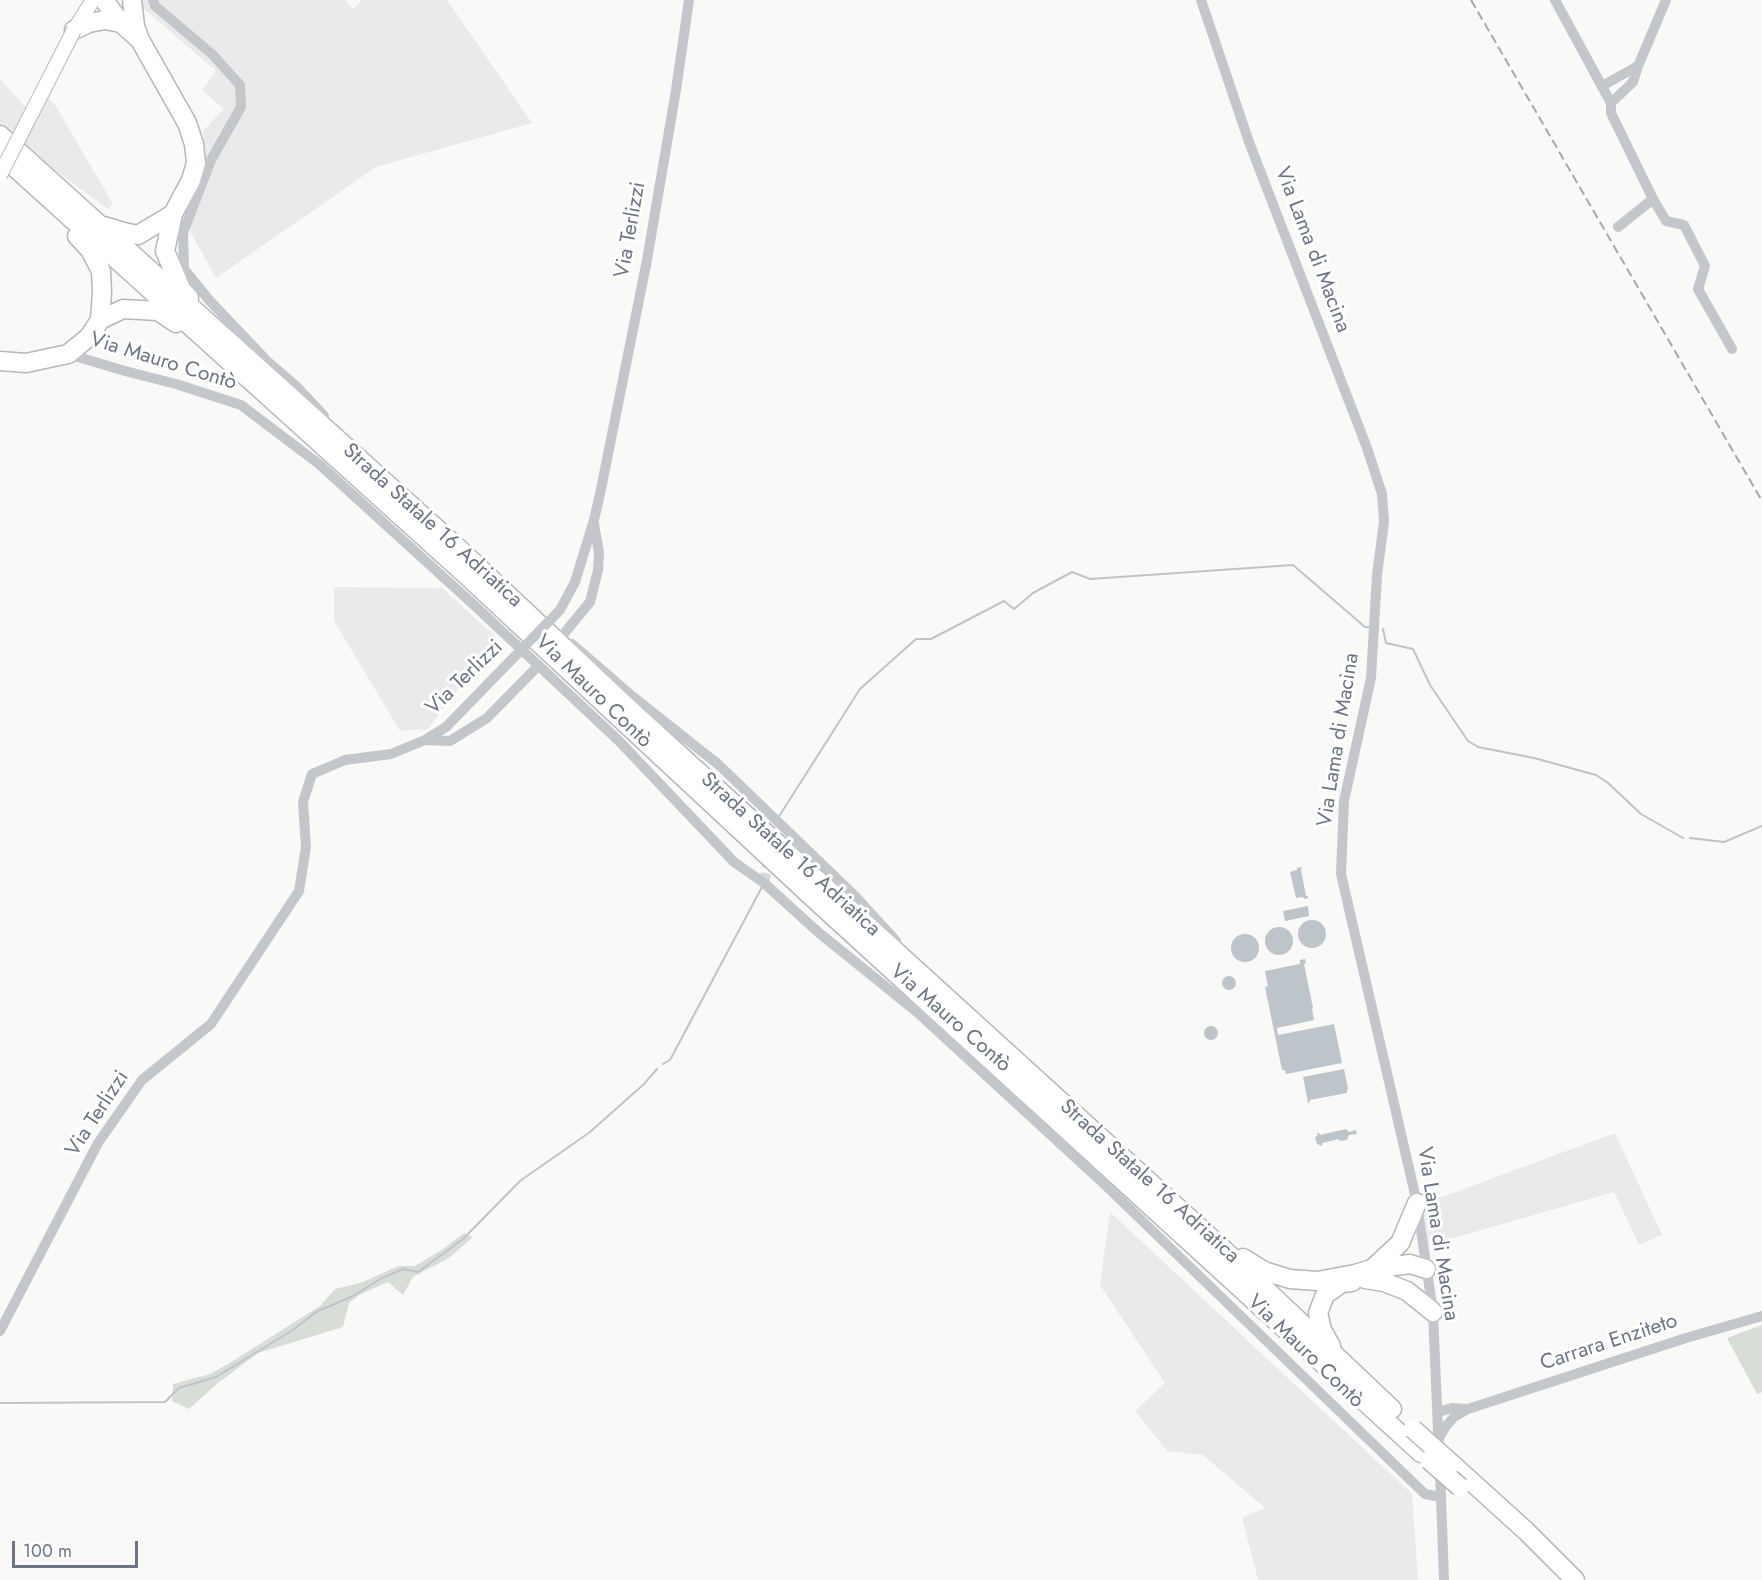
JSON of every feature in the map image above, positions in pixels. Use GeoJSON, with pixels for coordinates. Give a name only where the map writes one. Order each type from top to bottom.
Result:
{"type":"FeatureCollection","features":[{"type":"Feature","properties":{"kind":"highway"},"geometry":{"type":"LineString","coordinates":[[104,0],[129,13]]}},
{"type":"Feature","properties":{"kind":"highway"},"geometry":{"type":"LineString","coordinates":[[121,0],[140,40],[187,123],[194,144],[196,163],[191,180],[173,214],[165,251],[182,289],[206,317],[257,368]]}},
{"type":"Feature","properties":{"kind":"highway"},"geometry":{"type":"LineString","coordinates":[[74,30],[89,23],[129,13]]}},
{"type":"Feature","properties":{"kind":"highway","name":"Strada Statale 16 Adriatica"},"geometry":{"type":"LineString","coordinates":[[0,135],[457,547],[626,706],[1210,1238],[1413,1429],[1526,1531],[1575,1580]]}},
{"type":"Feature","properties":{"kind":"highway","name":"Strada Statale 16 Adriatica"},"geometry":{"type":"LineString","coordinates":[[0,154],[466,575],[813,898],[1558,1578]]}},
{"type":"Feature","properties":{"kind":"highway"},"geometry":{"type":"LineString","coordinates":[[0,361],[26,363],[68,354],[89,337],[100,320],[101,271],[90,250],[33,192],[28,178]]}},
{"type":"Feature","properties":{"kind":"highway"},"geometry":{"type":"LineString","coordinates":[[74,202],[107,228],[138,235],[173,214]]}},
{"type":"Feature","properties":{"kind":"highway"},"geometry":{"type":"LineString","coordinates":[[100,320],[123,309],[158,311],[216,349]]}},
{"type":"Feature","properties":{"kind":"highway"},"geometry":{"type":"LineString","coordinates":[[1338,1358],[1322,1330],[1318,1313],[1325,1295],[1342,1284],[1368,1274],[1400,1243],[1417,1203]]}},
{"type":"Feature","properties":{"kind":"highway"},"geometry":{"type":"LineString","coordinates":[[1210,1238],[1264,1271],[1290,1279],[1317,1281],[1355,1274],[1409,1276],[1426,1269]]}},
{"type":"Feature","properties":{"kind":"highway"},"geometry":{"type":"LineString","coordinates":[[1368,1274],[1407,1291],[1432,1312]]}},
{"type":"Feature","properties":{"kind":"street"},"geometry":{"type":"LineString","coordinates":[[0,175],[74,30],[93,0]]}},
{"type":"Feature","properties":{"kind":"street"},"geometry":{"type":"LineString","coordinates":[[153,0],[155,6],[212,54],[240,85],[241,107],[211,160],[183,233],[184,269],[209,300],[332,425],[562,636],[632,696],[719,765],[853,894],[901,947],[1139,1164]]}},
{"type":"Feature","properties":{"kind":"street","name":"Via Terlizzi"},"geometry":{"type":"LineString","coordinates":[[0,1331],[98,1143],[142,1080],[211,1024],[256,953],[300,891],[306,847],[303,802],[312,774],[345,760],[391,754],[425,740],[446,727],[560,610],[575,582],[594,520],[647,260],[674,101],[688,0]]}},
{"type":"Feature","properties":{"kind":"street","name":"Via Lama di Macina"},"geometry":{"type":"LineString","coordinates":[[1201,0],[1249,142],[1363,436],[1382,494],[1383,522],[1377,575],[1371,678],[1344,801],[1341,874],[1417,1203],[1432,1312],[1444,1580]]}},
{"type":"Feature","properties":{"kind":"street"},"geometry":{"type":"LineString","coordinates":[[1555,0],[1611,103],[1611,113],[1653,199],[1666,221],[1684,225],[1705,266],[1698,289],[1732,350]]}},
{"type":"Feature","properties":{"kind":"street"},"geometry":{"type":"LineString","coordinates":[[1611,103],[1633,82],[1666,0]]}},
{"type":"Feature","properties":{"kind":"street"},"geometry":{"type":"LineString","coordinates":[[1602,86],[1638,66]]}},
{"type":"Feature","properties":{"kind":"street"},"geometry":{"type":"LineString","coordinates":[[1618,227],[1653,199]]}},
{"type":"Feature","properties":{"kind":"street","name":"Via Mauro Contò"},"geometry":{"type":"LineString","coordinates":[[68,354],[242,405],[319,464],[619,741],[734,862],[764,883],[818,932],[917,1012],[1101,1181],[1425,1494],[1441,1497]]}},
{"type":"Feature","properties":{"kind":"street"},"geometry":{"type":"LineString","coordinates":[[562,636],[590,602],[598,570],[599,553],[594,520]]}},
{"type":"Feature","properties":{"kind":"street"},"geometry":{"type":"LineString","coordinates":[[425,740],[450,741],[487,718],[538,666]]}},
{"type":"Feature","properties":{"kind":"street","name":"Carrara Enziteto"},"geometry":{"type":"LineString","coordinates":[[1438,1416],[1468,1409],[1686,1338],[1762,1316]]}},
{"type":"Feature","properties":{"kind":"street"},"geometry":{"type":"LineString","coordinates":[[1437,1395],[1453,1413],[1439,1439]]}},
{"type":"Feature","properties":{"kind":"shaded area"},"geometry":{"type":"Polygon","coordinates":[[[134,0],[345,0],[353,9],[362,0],[447,0],[532,123],[376,167],[216,278],[186,224],[206,154],[203,131],[224,109],[202,90],[216,71],[134,0]]]}},
{"type":"Feature","properties":{"kind":"shaded area"},"geometry":{"type":"Polygon","coordinates":[[[0,79],[37,119],[48,97],[55,105],[113,204],[108,209],[26,149],[0,124],[0,79]]]}},
{"type":"Feature","properties":{"kind":"shaded area"},"geometry":{"type":"Polygon","coordinates":[[[334,587],[442,588],[496,637],[428,729],[400,731],[334,621],[334,587]]]}},
{"type":"Feature","properties":{"kind":"shaded area"},"geometry":{"type":"Polygon","coordinates":[[[1302,867],[1306,896],[1308,896],[1304,899],[1303,897],[1296,898],[1290,872],[1302,867]]]}},
{"type":"Feature","properties":{"kind":"shaded area"},"geometry":{"type":"Polygon","coordinates":[[[1308,906],[1309,916],[1285,921],[1283,911],[1308,906]]]}},
{"type":"Feature","properties":{"kind":"shaded area"},"geometry":{"type":"Polygon","coordinates":[[[1312,920],[1322,924],[1326,934],[1322,944],[1312,948],[1302,944],[1298,934],[1302,924],[1312,920]]]}},
{"type":"Feature","properties":{"kind":"shaded area"},"geometry":{"type":"Polygon","coordinates":[[[1279,927],[1289,931],[1293,941],[1289,951],[1279,955],[1269,951],[1265,941],[1269,931],[1279,927]]]}},
{"type":"Feature","properties":{"kind":"shaded area"},"geometry":{"type":"Polygon","coordinates":[[[1245,934],[1255,938],[1259,948],[1255,958],[1245,962],[1235,958],[1231,948],[1235,938],[1245,934]]]}},
{"type":"Feature","properties":{"kind":"shaded area"},"geometry":{"type":"Polygon","coordinates":[[[1305,959],[1314,1020],[1277,1028],[1278,1035],[1334,1024],[1342,1063],[1286,1074],[1285,1070],[1282,1070],[1265,987],[1268,986],[1265,971],[1300,964],[1300,960],[1305,959]]]}},
{"type":"Feature","properties":{"kind":"shaded area"},"geometry":{"type":"Polygon","coordinates":[[[1226,976],[1232,976],[1236,983],[1232,990],[1226,990],[1222,986],[1222,980],[1226,976]]]}},
{"type":"Feature","properties":{"kind":"shaded area"},"geometry":{"type":"Polygon","coordinates":[[[1208,1026],[1214,1026],[1218,1033],[1214,1040],[1208,1040],[1204,1036],[1204,1030],[1208,1026]]]}},
{"type":"Feature","properties":{"kind":"shaded area"},"geometry":{"type":"Polygon","coordinates":[[[1344,1069],[1347,1093],[1310,1100],[1308,1103],[1303,1077],[1344,1069]]]}},
{"type":"Feature","properties":{"kind":"shaded area"},"geometry":{"type":"Polygon","coordinates":[[[1346,1129],[1349,1132],[1356,1130],[1357,1134],[1349,1135],[1347,1140],[1339,1141],[1339,1139],[1322,1143],[1322,1146],[1317,1144],[1315,1137],[1318,1136],[1317,1133],[1320,1135],[1346,1129]]]}},
{"type":"Feature","properties":{"kind":"shaded area"},"geometry":{"type":"Polygon","coordinates":[[[1615,1133],[1662,1235],[1639,1245],[1614,1192],[1429,1245],[1423,1204],[1615,1133]]]}},
{"type":"Feature","properties":{"kind":"shaded area"},"geometry":{"type":"Polygon","coordinates":[[[1110,1212],[1412,1494],[1418,1580],[1258,1580],[1242,1518],[1265,1508],[1203,1455],[1167,1451],[1135,1411],[1165,1383],[1100,1285],[1110,1212]]]}},
{"type":"Feature","properties":{"kind":"shaded area"},"geometry":{"type":"Polygon","coordinates":[[[464,1233],[473,1237],[449,1258],[413,1277],[403,1295],[388,1282],[359,1295],[349,1303],[343,1327],[258,1353],[218,1383],[189,1409],[172,1401],[173,1384],[210,1374],[228,1364],[320,1306],[335,1289],[363,1282],[398,1266],[415,1266],[464,1233]]]}},
{"type":"Feature","properties":{"kind":"shaded area"},"geometry":{"type":"Polygon","coordinates":[[[1762,1325],[1762,1392],[1757,1394],[1727,1338],[1762,1325]]]}},
{"type":"Feature","properties":{"kind":"waterway"},"geometry":{"type":"LineString","coordinates":[[778,818],[860,689],[916,639],[931,639],[1004,601],[1014,609],[1033,593],[1072,572],[1090,579],[1293,565],[1365,627],[1369,627]]}},
{"type":"Feature","properties":{"kind":"waterway"},"geometry":{"type":"LineString","coordinates":[[1383,629],[1386,643],[1413,649],[1430,685],[1468,741],[1478,747],[1534,758],[1596,775],[1608,783],[1641,814],[1683,838]]}},
{"type":"Feature","properties":{"kind":"waterway"},"geometry":{"type":"LineString","coordinates":[[1690,838],[1724,842],[1762,826]]}},
{"type":"Feature","properties":{"kind":"waterway"},"geometry":{"type":"LineString","coordinates":[[663,1064],[670,1060],[762,887]]}},
{"type":"Feature","properties":{"kind":"waterway"},"geometry":{"type":"LineString","coordinates":[[0,1403],[165,1402],[179,1388],[216,1377],[293,1330],[316,1312],[353,1296],[382,1278],[403,1269],[418,1272],[463,1239],[520,1181],[590,1132],[644,1084],[657,1069]]}},
{"type":"Feature","properties":{"kind":"tunnel"},"geometry":{"type":"LineString","coordinates":[[764,883],[777,821]]}},
{"type":"Feature","properties":{"kind":"railway"},"geometry":{"type":"LineString","coordinates":[[1471,0],[1762,501]]}}]}
